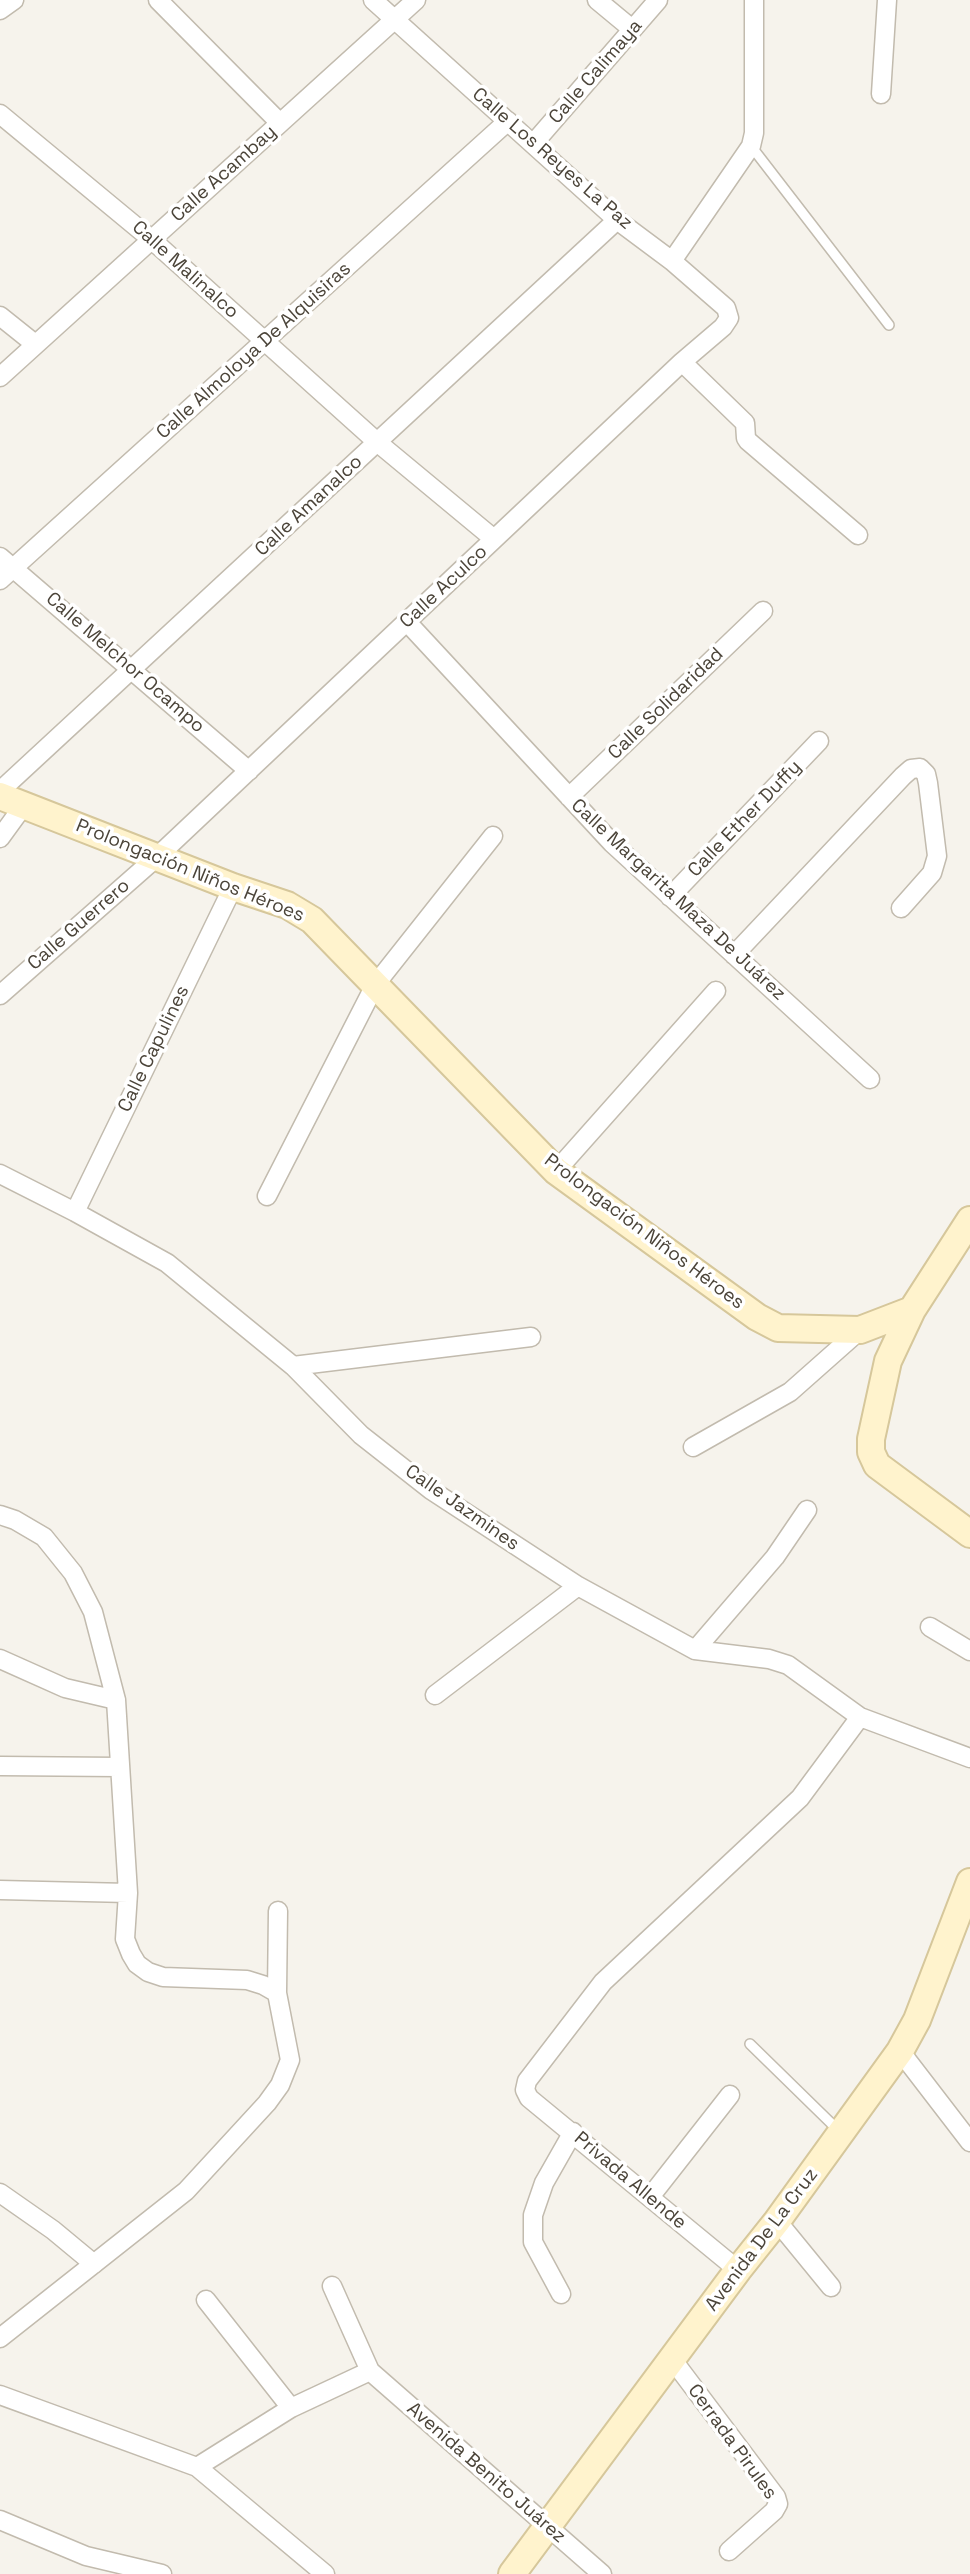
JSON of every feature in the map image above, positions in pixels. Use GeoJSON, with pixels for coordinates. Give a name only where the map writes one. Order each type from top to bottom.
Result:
{"type":"FeatureCollection","features":[{"type":"Feature","properties":{"kind":"main road","name":"Prolongación Niños Héroes"},"geometry":{"type":"LineString","coordinates":[[8,798],[233,887],[287,905],[312,920],[556,1171],[757,1317],[778,1328],[860,1330],[912,1310]]}},
{"type":"Feature","properties":{"kind":"main road"},"geometry":{"type":"LineString","coordinates":[[970,1220],[912,1310],[888,1361],[871,1439],[871,1452],[877,1465],[970,1534]]}},
{"type":"Feature","properties":{"kind":"main road","name":"Avenida De La Cruz"},"geometry":{"type":"LineString","coordinates":[[512,2574],[777,2221],[900,2051],[917,2021],[970,1882]]}},
{"type":"Feature","properties":{"kind":"street"},"geometry":{"type":"LineString","coordinates":[[0,10],[14,0]]}},
{"type":"Feature","properties":{"kind":"street"},"geometry":{"type":"LineString","coordinates":[[158,0],[280,123]]}},
{"type":"Feature","properties":{"kind":"street","name":"Calle Los Reyes La Paz"},"geometry":{"type":"LineString","coordinates":[[373,0],[618,220],[672,261],[726,308],[729,318]]}},
{"type":"Feature","properties":{"kind":"street","name":"Calle Acambay"},"geometry":{"type":"LineString","coordinates":[[0,377],[416,0]]}},
{"type":"Feature","properties":{"kind":"street"},"geometry":{"type":"LineString","coordinates":[[597,0],[632,29]]}},
{"type":"Feature","properties":{"kind":"street","name":"Calle Calimaya"},"geometry":{"type":"LineString","coordinates":[[533,144],[658,0]]}},
{"type":"Feature","properties":{"kind":"street"},"geometry":{"type":"LineString","coordinates":[[672,261],[751,146],[754,133],[754,0]]}},
{"type":"Feature","properties":{"kind":"street"},"geometry":{"type":"LineString","coordinates":[[881,94],[887,0]]}},
{"type":"Feature","properties":{"kind":"street","name":"Calle Malinalco"},"geometry":{"type":"LineString","coordinates":[[0,114],[151,239],[377,442],[494,539]]}},
{"type":"Feature","properties":{"kind":"street","name":"Calle Almoloya De Alquisiras"},"geometry":{"type":"LineString","coordinates":[[4,569],[264,341],[508,121]]}},
{"type":"Feature","properties":{"kind":"street","name":"Calle Amanalco"},"geometry":{"type":"LineString","coordinates":[[0,838],[8,798],[132,669],[618,220]]}},
{"type":"Feature","properties":{"kind":"street"},"geometry":{"type":"LineString","coordinates":[[0,316],[36,345]]}},
{"type":"Feature","properties":{"kind":"street","name":"Calle Aculco"},"geometry":{"type":"LineString","coordinates":[[158,856],[682,362],[723,327],[729,318]]}},
{"type":"Feature","properties":{"kind":"street"},"geometry":{"type":"LineString","coordinates":[[682,362],[745,424],[748,441],[858,535]]}},
{"type":"Feature","properties":{"kind":"street","name":"Calle Melchor Ocampo"},"geometry":{"type":"LineString","coordinates":[[4,569],[132,669],[249,771]]}},
{"type":"Feature","properties":{"kind":"street","name":"Calle Solidaridad"},"geometry":{"type":"LineString","coordinates":[[569,797],[763,611]]}},
{"type":"Feature","properties":{"kind":"street","name":"Calle Margarita Maza De Juárez"},"geometry":{"type":"LineString","coordinates":[[407,622],[612,843],[870,1079]]}},
{"type":"Feature","properties":{"kind":"street","name":"Calle Ether Duffy"},"geometry":{"type":"LineString","coordinates":[[670,897],[819,741]]}},
{"type":"Feature","properties":{"kind":"street"},"geometry":{"type":"LineString","coordinates":[[734,955],[903,776],[911,769],[920,768],[926,774],[928,783],[937,856],[932,873],[901,908]]}},
{"type":"Feature","properties":{"kind":"street"},"geometry":{"type":"LineString","coordinates":[[267,1196],[376,985],[493,836]]}},
{"type":"Feature","properties":{"kind":"street","name":"Calle Guerrero"},"geometry":{"type":"LineString","coordinates":[[0,995],[158,856]]}},
{"type":"Feature","properties":{"kind":"street","name":"Calle Capulines"},"geometry":{"type":"LineString","coordinates":[[75,1212],[233,887]]}},
{"type":"Feature","properties":{"kind":"street"},"geometry":{"type":"LineString","coordinates":[[556,1171],[716,992]]}},
{"type":"Feature","properties":{"kind":"street","name":"Calle Jazmines"},"geometry":{"type":"LineString","coordinates":[[0,1174],[75,1212],[167,1264],[293,1366],[361,1435],[431,1490],[578,1586],[695,1650],[788,1665],[860,1717],[970,1758]]}},
{"type":"Feature","properties":{"kind":"street"},"geometry":{"type":"LineString","coordinates":[[693,1447],[790,1392],[860,1330]]}},
{"type":"Feature","properties":{"kind":"street"},"geometry":{"type":"LineString","coordinates":[[293,1366],[531,1337]]}},
{"type":"Feature","properties":{"kind":"street"},"geometry":{"type":"LineString","coordinates":[[695,1650],[775,1557],[807,1510]]}},
{"type":"Feature","properties":{"kind":"street"},"geometry":{"type":"LineString","coordinates":[[0,1516],[15,1520],[44,1537],[73,1573],[93,1612],[116,1700],[118,1767],[128,1893],[125,1939],[137,1964],[148,1972],[163,1977],[247,1980],[277,1993]]}},
{"type":"Feature","properties":{"kind":"street"},"geometry":{"type":"LineString","coordinates":[[435,1695],[578,1586]]}},
{"type":"Feature","properties":{"kind":"street"},"geometry":{"type":"LineString","coordinates":[[930,1628],[970,1651]]}},
{"type":"Feature","properties":{"kind":"street"},"geometry":{"type":"LineString","coordinates":[[0,1659],[65,1688],[116,1700]]}},
{"type":"Feature","properties":{"kind":"street","name":"Privada Allende"},"geometry":{"type":"LineString","coordinates":[[738,2270],[529,2098],[525,2090],[527,2081],[603,1982],[800,1798],[860,1717]]}},
{"type":"Feature","properties":{"kind":"street"},"geometry":{"type":"LineString","coordinates":[[0,1766],[118,1767]]}},
{"type":"Feature","properties":{"kind":"street"},"geometry":{"type":"LineString","coordinates":[[0,1890],[128,1893]]}},
{"type":"Feature","properties":{"kind":"street"},"geometry":{"type":"LineString","coordinates":[[0,2338],[186,2191],[267,2103],[280,2085],[290,2060],[277,1993],[278,1911]]}},
{"type":"Feature","properties":{"kind":"street"},"geometry":{"type":"LineString","coordinates":[[900,2051],[970,2142]]}},
{"type":"Feature","properties":{"kind":"street"},"geometry":{"type":"LineString","coordinates":[[650,2197],[730,2095]]}},
{"type":"Feature","properties":{"kind":"street"},"geometry":{"type":"LineString","coordinates":[[561,2294],[533,2242],[533,2215],[544,2183],[573,2132]]}},
{"type":"Feature","properties":{"kind":"street"},"geometry":{"type":"LineString","coordinates":[[0,2193],[54,2230],[94,2264]]}},
{"type":"Feature","properties":{"kind":"street"},"geometry":{"type":"LineString","coordinates":[[777,2221],[831,2287]]}},
{"type":"Feature","properties":{"kind":"street"},"geometry":{"type":"LineString","coordinates":[[197,2467],[291,2407],[370,2371],[332,2286]]}},
{"type":"Feature","properties":{"kind":"street"},"geometry":{"type":"LineString","coordinates":[[206,2300],[291,2407]]}},
{"type":"Feature","properties":{"kind":"street","name":"Cerrada Pirules"},"geometry":{"type":"LineString","coordinates":[[672,2358],[776,2497],[778,2504],[729,2551]]}},
{"type":"Feature","properties":{"kind":"street","name":"Avenida Benito Juárez"},"geometry":{"type":"LineString","coordinates":[[370,2371],[601,2574]]}},
{"type":"Feature","properties":{"kind":"street"},"geometry":{"type":"LineString","coordinates":[[0,2395],[197,2467],[315,2572]]}},
{"type":"Feature","properties":{"kind":"street"},"geometry":{"type":"LineString","coordinates":[[0,2520],[86,2556],[162,2574]]}},
{"type":"Feature","properties":{"kind":"lane"},"geometry":{"type":"LineString","coordinates":[[751,146],[890,325]]}},
{"type":"Feature","properties":{"kind":"lane"},"geometry":{"type":"LineString","coordinates":[[750,2044],[841,2134]]}}]}
